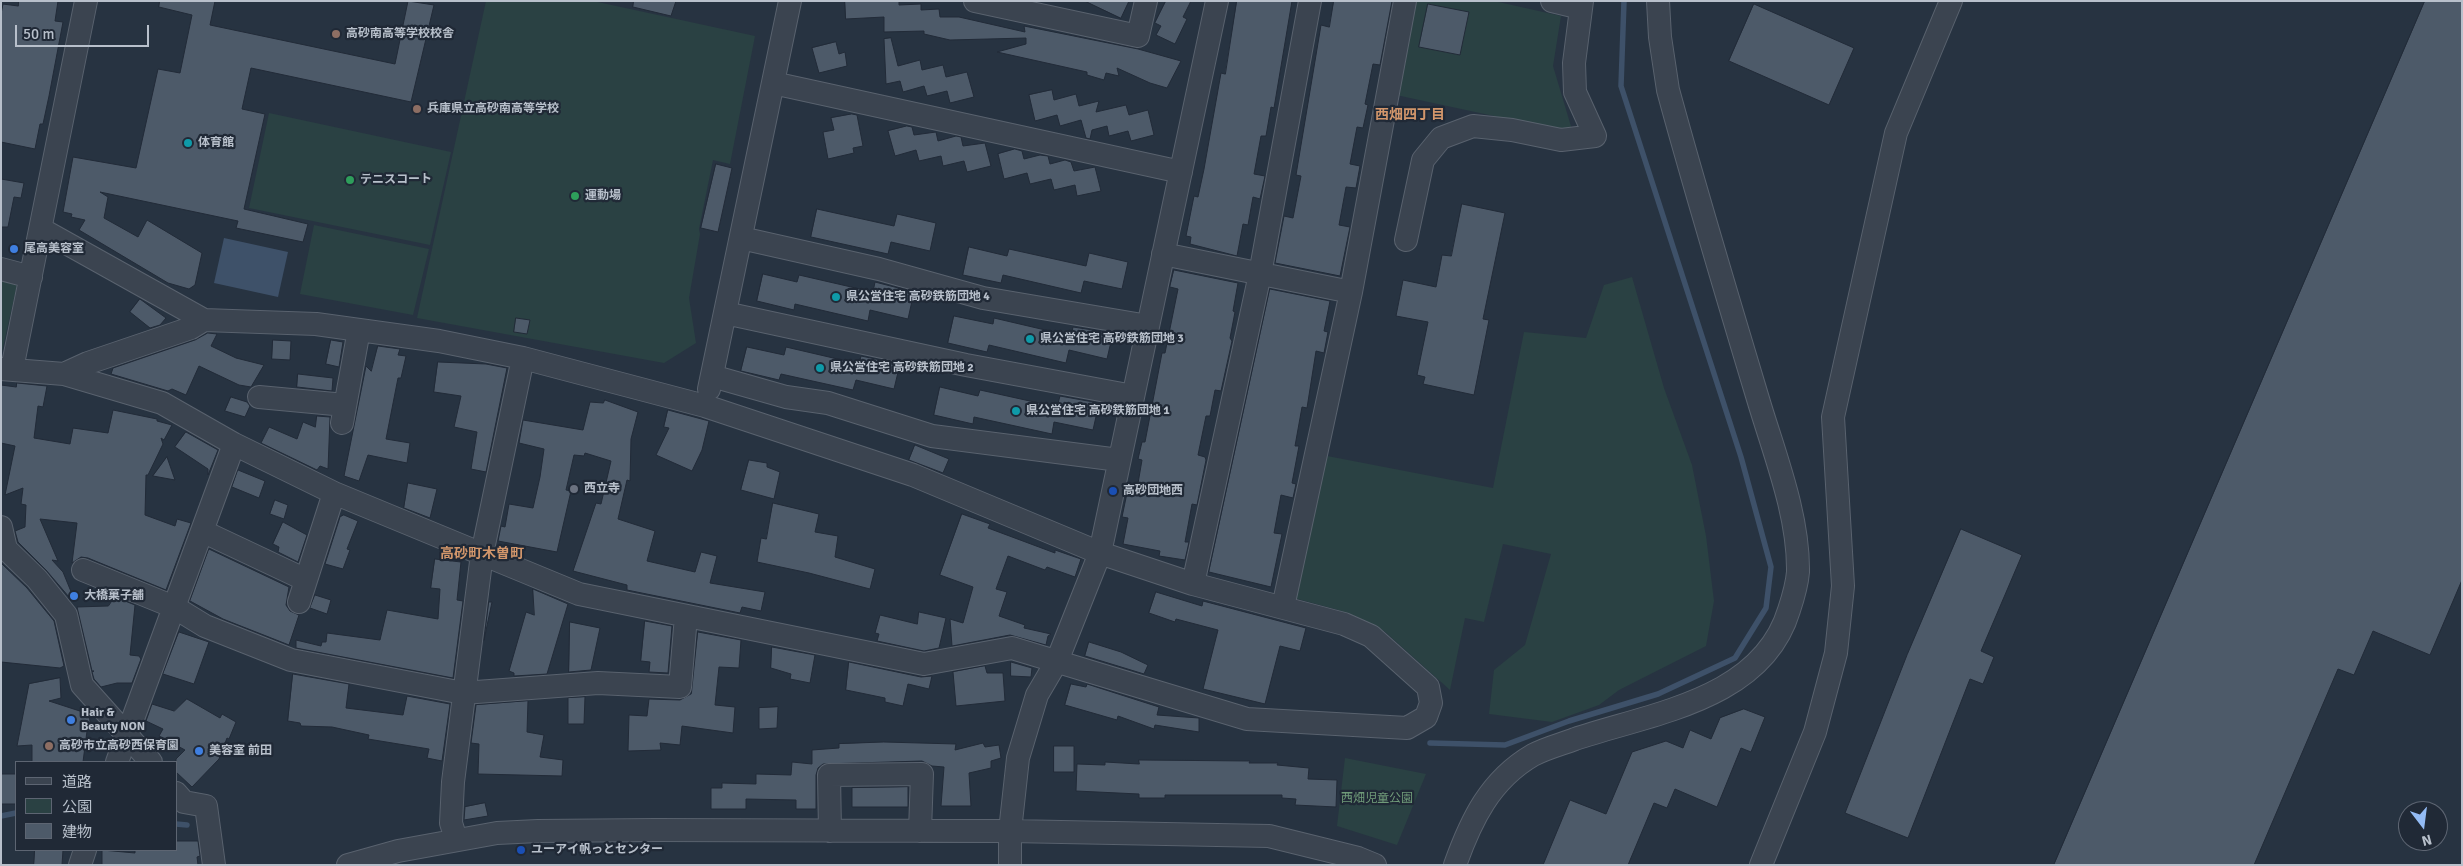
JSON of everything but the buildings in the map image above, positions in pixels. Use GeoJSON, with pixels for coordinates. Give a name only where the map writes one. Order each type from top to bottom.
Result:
{"type":"FeatureCollection","features":[{"type":"Feature","properties":{"kind":"street"},"geometry":{"type":"LineString","coordinates":[[41,229],[204,320],[316,324],[439,342],[523,358],[705,406],[913,475],[1100,553],[1193,584],[1344,624],[1371,636],[1428,687],[1431,703],[1426,717],[1407,728],[1247,719],[1012,648],[924,664],[579,594],[334,493],[234,444],[162,403],[64,374],[6,369],[31,277],[86,1]]}},
{"type":"Feature","properties":{"kind":"street"},"geometry":{"type":"LineString","coordinates":[[705,406],[790,1]]}},
{"type":"Feature","properties":{"kind":"street"},"geometry":{"type":"LineString","coordinates":[[975,1],[1138,36],[1146,1]]}},
{"type":"Feature","properties":{"kind":"street"},"geometry":{"type":"LineString","coordinates":[[1010,865],[1010,832],[1018,758],[1037,695],[1057,661],[1100,553],[1217,1]]}},
{"type":"Feature","properties":{"kind":"street"},"geometry":{"type":"LineString","coordinates":[[1193,584],[1260,274],[1310,1]]}},
{"type":"Feature","properties":{"kind":"street"},"geometry":{"type":"LineString","coordinates":[[1283,607],[1351,292],[1405,1]]}},
{"type":"Feature","properties":{"kind":"street"},"geometry":{"type":"LineString","coordinates":[[1406,240],[1423,160],[1441,138],[1473,126],[1512,130],[1561,140],[1595,136],[1575,92],[1574,62],[1582,4],[1552,1]]}},
{"type":"Feature","properties":{"kind":"street"},"geometry":{"type":"LineString","coordinates":[[1455,865],[1472,820],[1487,795],[1508,773],[1534,754],[1592,733],[1669,710],[1712,694],[1736,680],[1756,665],[1771,649],[1784,626],[1792,603],[1798,575],[1797,544],[1779,470],[1668,90],[1660,37],[1658,1]]}},
{"type":"Feature","properties":{"kind":"street"},"geometry":{"type":"LineString","coordinates":[[1761,865],[1815,732],[1836,653],[1843,586],[1833,417],[1896,133],[1951,1]]}},
{"type":"Feature","properties":{"kind":"street"},"geometry":{"type":"LineString","coordinates":[[773,83],[1181,172]]}},
{"type":"Feature","properties":{"kind":"street"},"geometry":{"type":"LineString","coordinates":[[741,238],[879,269],[983,298],[1148,326]]}},
{"type":"Feature","properties":{"kind":"street"},"geometry":{"type":"LineString","coordinates":[[1163,254],[1351,292]]}},
{"type":"Feature","properties":{"kind":"street"},"geometry":{"type":"LineString","coordinates":[[1,269],[31,277]]}},
{"type":"Feature","properties":{"kind":"street"},"geometry":{"type":"LineString","coordinates":[[725,313],[966,365],[1133,396]]}},
{"type":"Feature","properties":{"kind":"street"},"geometry":{"type":"LineString","coordinates":[[64,374],[88,363],[191,328],[204,320]]}},
{"type":"Feature","properties":{"kind":"street"},"geometry":{"type":"LineString","coordinates":[[259,397],[343,414],[359,330]]}},
{"type":"Feature","properties":{"kind":"street"},"geometry":{"type":"LineString","coordinates":[[456,839],[451,824],[464,693],[482,554],[523,358]]}},
{"type":"Feature","properties":{"kind":"street"},"geometry":{"type":"LineString","coordinates":[[712,376],[786,397],[828,403],[932,436],[1120,460]]}},
{"type":"Feature","properties":{"kind":"street"},"geometry":{"type":"LineString","coordinates":[[778,430],[786,397]]}},
{"type":"Feature","properties":{"kind":"street"},"geometry":{"type":"LineString","coordinates":[[117,761],[234,444]]}},
{"type":"Feature","properties":{"kind":"street"},"geometry":{"type":"LineString","coordinates":[[299,602],[334,493]]}},
{"type":"Feature","properties":{"kind":"street"},"geometry":{"type":"LineString","coordinates":[[202,531],[306,580]]}},
{"type":"Feature","properties":{"kind":"street"},"geometry":{"type":"LineString","coordinates":[[3,542],[66,614],[82,685],[128,734],[150,761]]}},
{"type":"Feature","properties":{"kind":"street"},"geometry":{"type":"LineString","coordinates":[[82,570],[174,607],[205,626],[290,660],[464,693],[598,683],[680,687],[686,616]]}},
{"type":"Feature","properties":{"kind":"street"},"geometry":{"type":"LineString","coordinates":[[830,831],[829,775],[922,774],[920,831]]}},
{"type":"Feature","properties":{"kind":"street"},"geometry":{"type":"LineString","coordinates":[[178,795],[184,802],[206,806],[214,865]]}},
{"type":"Feature","properties":{"kind":"street"},"geometry":{"type":"LineString","coordinates":[[348,865],[398,851],[456,839],[538,831],[920,831],[1269,836],[1358,858],[1375,865]]}},
{"type":"Feature","properties":{"kind":"street"},"geometry":{"type":"LineString","coordinates":[[80,865],[85,851]]}},
{"type":"Feature","properties":{"kind":"green space","name":"運動場"},"geometry":{"type":"Polygon","coordinates":[[[486,1],[593,1],[755,36],[730,164],[713,160],[699,229],[700,234],[689,298],[696,343],[664,363],[417,318],[486,1]]]}},
{"type":"Feature","properties":{"kind":"green space"},"geometry":{"type":"Polygon","coordinates":[[[1417,1],[1494,1],[1561,16],[1553,66],[1573,133],[1396,95],[1417,1]]]}},
{"type":"Feature","properties":{"kind":"green space","name":"テニスコート"},"geometry":{"type":"Polygon","coordinates":[[[269,113],[451,152],[430,245],[249,208],[269,113]]]}},
{"type":"Feature","properties":{"kind":"green space"},"geometry":{"type":"Polygon","coordinates":[[[314,225],[429,249],[413,315],[300,294],[314,225]]]}},
{"type":"Feature","properties":{"kind":"green space"},"geometry":{"type":"Polygon","coordinates":[[[1,273],[17,285],[1,356],[1,273]]]}},
{"type":"Feature","properties":{"kind":"green space"},"geometry":{"type":"Polygon","coordinates":[[[1632,277],[1664,388],[1692,465],[1706,536],[1714,601],[1706,646],[1619,690],[1599,705],[1552,722],[1489,714],[1494,670],[1525,645],[1551,554],[1503,544],[1484,622],[1465,618],[1450,690],[1384,631],[1338,610],[1294,598],[1322,455],[1493,488],[1524,332],[1586,338],[1604,285],[1632,277]]]}},
{"type":"Feature","properties":{"kind":"green space","name":"西畑児童公園"},"geometry":{"type":"Polygon","coordinates":[[[1345,758],[1426,774],[1397,845],[1337,826],[1345,758]]]}},
{"type":"Feature","properties":{"kind":"water"},"geometry":{"type":"Polygon","coordinates":[[[224,238],[288,252],[278,297],[214,283],[224,238]]]}},
{"type":"Feature","properties":{"kind":"waterway"},"geometry":{"type":"LineString","coordinates":[[1430,743],[1505,745],[1569,721],[1658,694],[1735,658],[1766,608],[1771,567],[1741,457],[1621,86],[1624,1]]}},
{"type":"Feature","properties":{"kind":"waterway"},"geometry":{"type":"LineString","coordinates":[[1,816],[15,813]]}},
{"type":"Feature","properties":{"kind":"waterway"},"geometry":{"type":"LineString","coordinates":[[178,824],[187,825]]}},
{"type":"Feature","properties":{"kind":"place","name":"高砂南高等学校校舎"},"geometry":{"type":"Point","coordinates":[336,34]}},
{"type":"Feature","properties":{"kind":"place","name":"兵庫県立高砂南高等学校"},"geometry":{"type":"Point","coordinates":[417,109]}},
{"type":"Feature","properties":{"kind":"place","name":"体育館"},"geometry":{"type":"Point","coordinates":[188,143]}},
{"type":"Feature","properties":{"kind":"place","name":"テニスコート"},"geometry":{"type":"Point","coordinates":[350,180]}},
{"type":"Feature","properties":{"kind":"place","name":"運動場"},"geometry":{"type":"Point","coordinates":[575,196]}},
{"type":"Feature","properties":{"kind":"place","name":"尾高美容室"},"geometry":{"type":"Point","coordinates":[14,249]}},
{"type":"Feature","properties":{"kind":"place","name":"県公営住宅 高砂鉄筋団地 4"},"geometry":{"type":"Point","coordinates":[836,297]}},
{"type":"Feature","properties":{"kind":"place","name":"県公営住宅 高砂鉄筋団地 3"},"geometry":{"type":"Point","coordinates":[1030,339]}},
{"type":"Feature","properties":{"kind":"place","name":"県公営住宅 高砂鉄筋団地 2"},"geometry":{"type":"Point","coordinates":[820,368]}},
{"type":"Feature","properties":{"kind":"place","name":"県公営住宅 高砂鉄筋団地 1"},"geometry":{"type":"Point","coordinates":[1016,411]}},
{"type":"Feature","properties":{"kind":"place","name":"西立寺"},"geometry":{"type":"Point","coordinates":[574,489]}},
{"type":"Feature","properties":{"kind":"place","name":"高砂団地西"},"geometry":{"type":"Point","coordinates":[1113,491]}},
{"type":"Feature","properties":{"kind":"place","name":"大橋菓子舗"},"geometry":{"type":"Point","coordinates":[74,596]}},
{"type":"Feature","properties":{"kind":"place","name":"Hair & Beauty NON"},"geometry":{"type":"Point","coordinates":[71,720]}},
{"type":"Feature","properties":{"kind":"place","name":"高砂市立高砂西保育園"},"geometry":{"type":"Point","coordinates":[49,746]}},
{"type":"Feature","properties":{"kind":"place","name":"美容室 前田"},"geometry":{"type":"Point","coordinates":[199,751]}},
{"type":"Feature","properties":{"kind":"place","name":"ユーアイ帆っとセンター"},"geometry":{"type":"Point","coordinates":[521,850]}},
{"type":"Feature","properties":{"kind":"district","name":"西畑四丁目"},"geometry":{"type":"Point","coordinates":[1410,115]}},
{"type":"Feature","properties":{"kind":"district","name":"高砂町木曽町"},"geometry":{"type":"Point","coordinates":[482,554]}}]}
